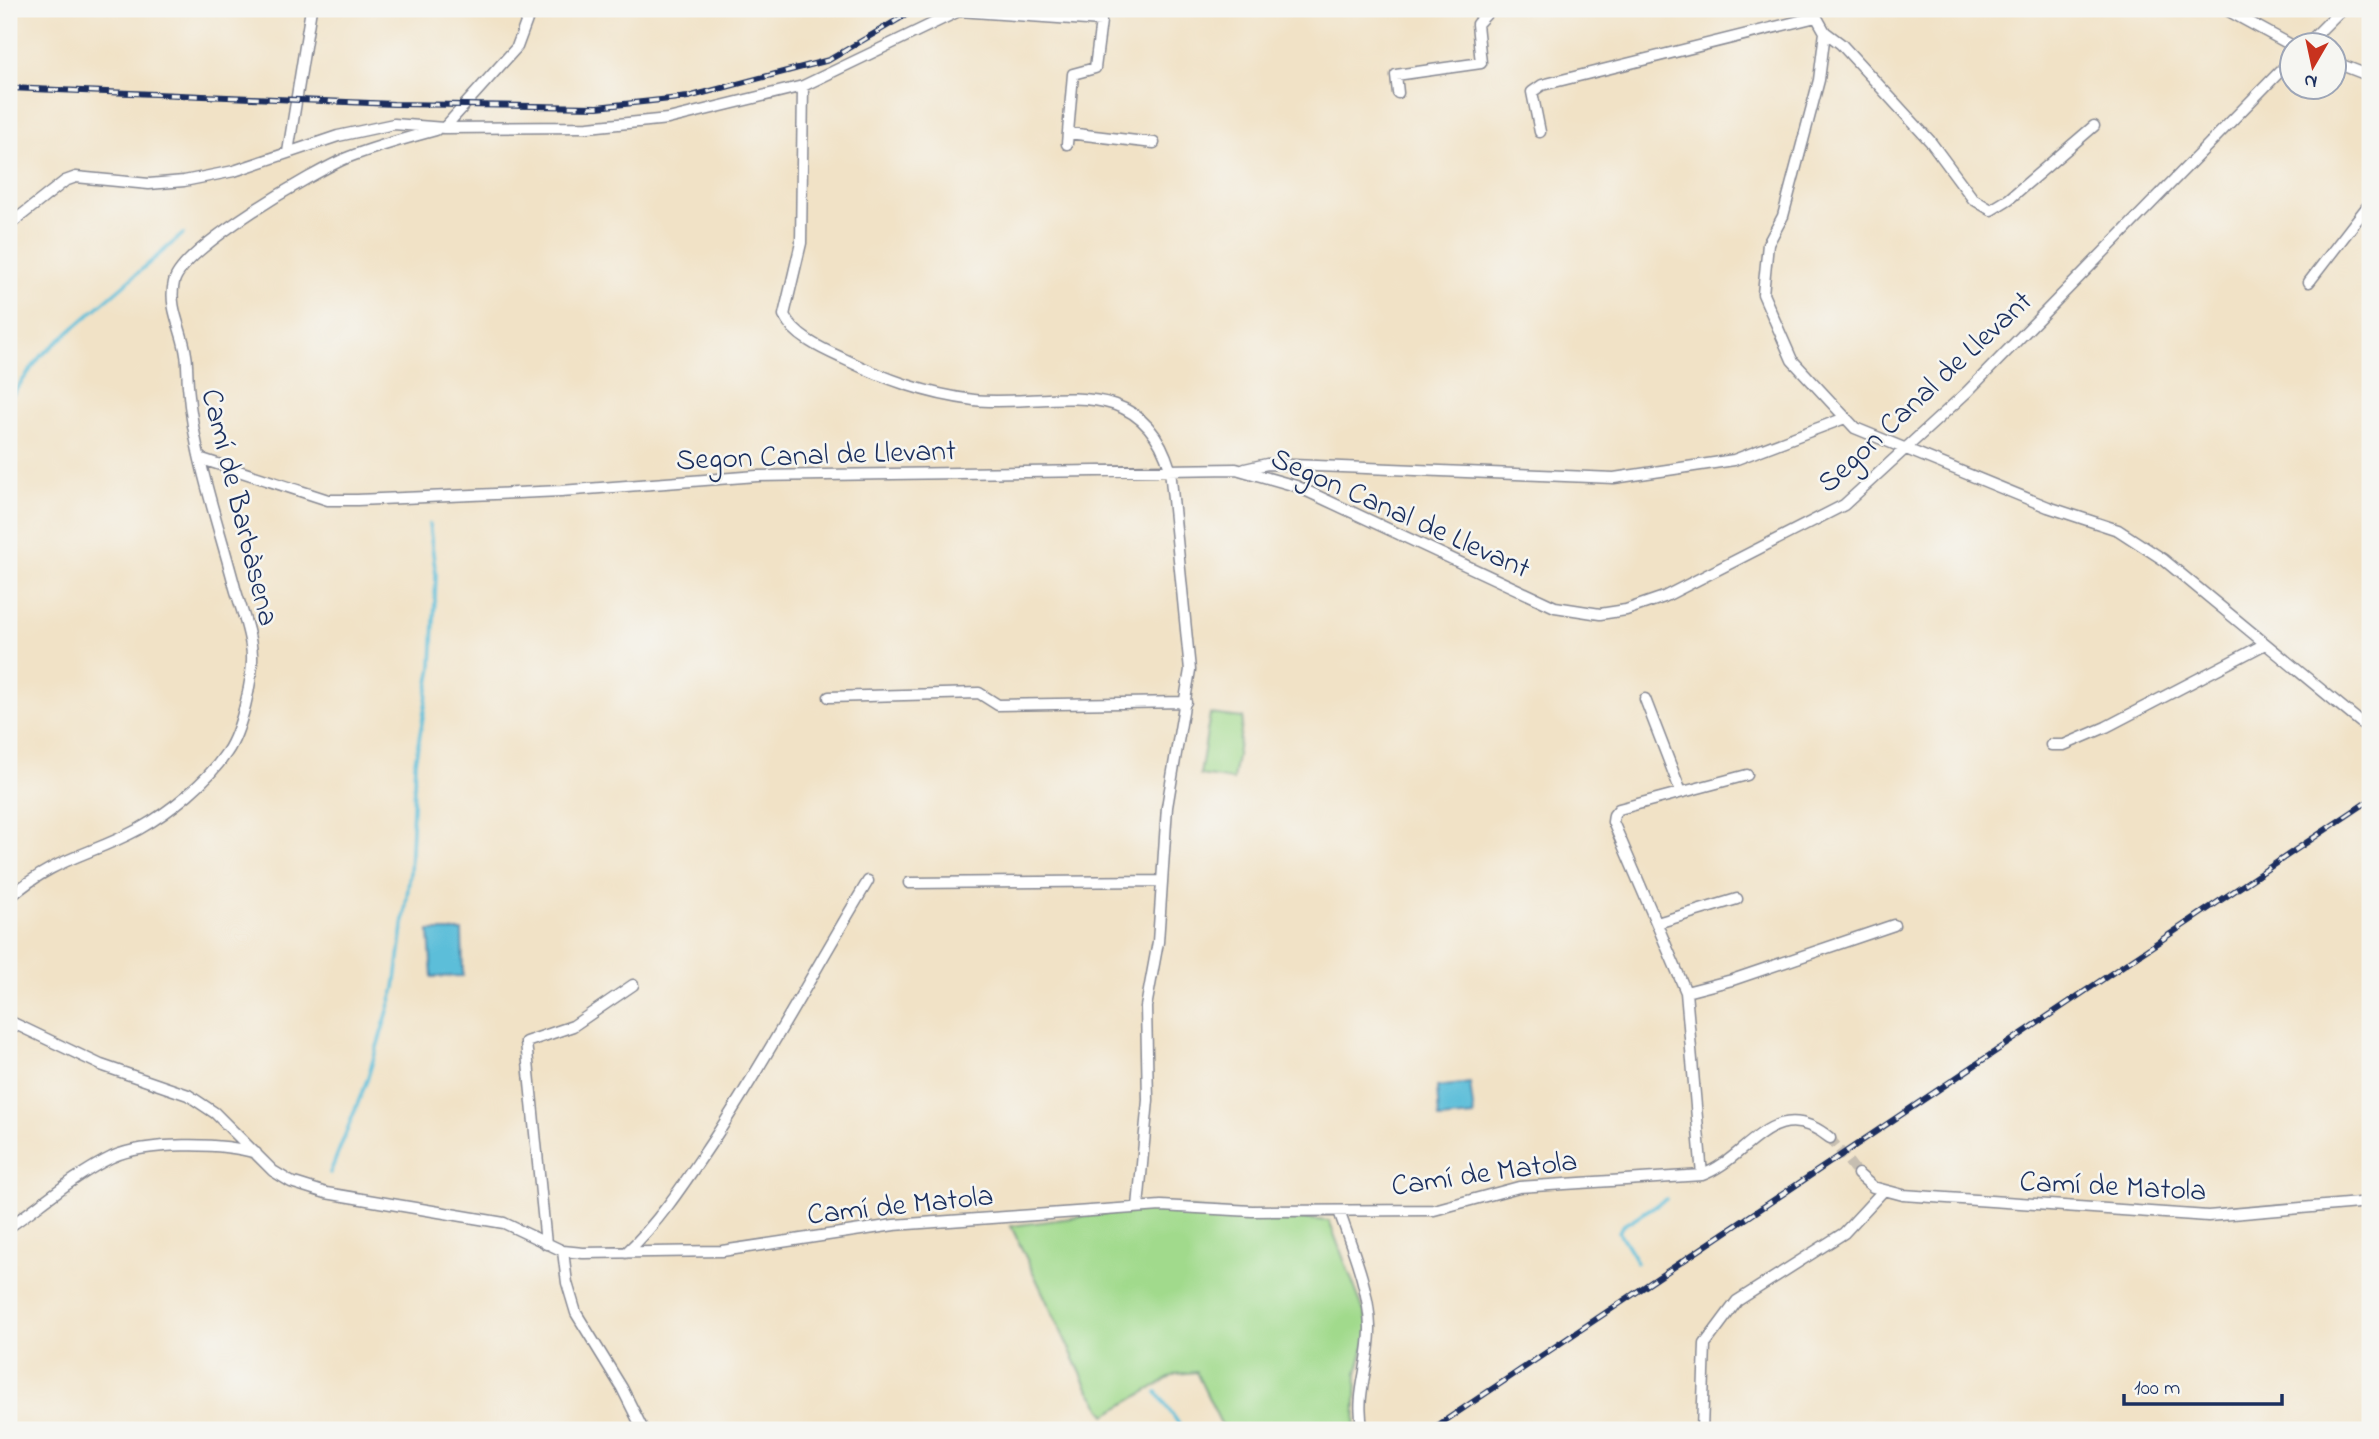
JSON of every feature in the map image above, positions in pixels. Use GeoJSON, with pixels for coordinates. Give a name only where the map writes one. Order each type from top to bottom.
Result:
{"type":"FeatureCollection","features":[{"type":"Feature","properties":{"kind":"street"},"geometry":{"type":"LineString","coordinates":[[288,152],[311,9]]}},
{"type":"Feature","properties":{"kind":"street"},"geometry":{"type":"LineString","coordinates":[[444,128],[517,47],[531,9]]}},
{"type":"Feature","properties":{"kind":"street"},"geometry":{"type":"LineString","coordinates":[[1398,93],[1396,75],[1481,63],[1477,24],[1491,9]]}},
{"type":"Feature","properties":{"kind":"street"},"geometry":{"type":"LineString","coordinates":[[2225,9],[2278,38]]}},
{"type":"Feature","properties":{"kind":"street"},"geometry":{"type":"LineString","coordinates":[[2319,32],[2342,9]]}},
{"type":"Feature","properties":{"kind":"street"},"geometry":{"type":"LineString","coordinates":[[9,225],[65,181],[76,177],[149,184],[184,181],[234,171],[338,136],[394,124],[444,128],[588,127],[668,119],[803,86],[959,12],[1101,21],[1095,68],[1073,74],[1068,138],[1154,143]]}},
{"type":"Feature","properties":{"kind":"street"},"geometry":{"type":"LineString","coordinates":[[1540,132],[1532,92],[1542,85],[1814,13],[1825,32],[1842,44],[1930,141],[1973,199],[1991,210],[2010,199],[2094,126]]}},
{"type":"Feature","properties":{"kind":"street"},"geometry":{"type":"LineString","coordinates":[[1825,32],[1819,80],[1783,216],[1768,244],[1763,294],[1792,360],[1855,428],[2048,507],[2118,530],[2164,560],[2370,730]]}},
{"type":"Feature","properties":{"kind":"street"},"geometry":{"type":"LineString","coordinates":[[2348,68],[2370,76]]}},
{"type":"Feature","properties":{"kind":"street","name":"Segon Canal de Llevant"},"geometry":{"type":"LineString","coordinates":[[202,459],[328,500],[561,491],[757,477],[1241,470],[1296,486],[1555,607],[1600,614],[1626,610],[1664,597],[1844,505],[1967,392],[2278,72]]}},
{"type":"Feature","properties":{"kind":"street"},"geometry":{"type":"LineString","coordinates":[[803,86],[800,243],[784,315],[790,328],[828,352],[888,381],[933,394],[978,400],[1098,399],[1140,421],[1156,439],[1170,469],[1189,647],[1186,702],[1167,807],[1157,942],[1146,1007],[1147,1100],[1138,1208]]}},
{"type":"Feature","properties":{"kind":"street","name":"Camí de Barbàsena"},"geometry":{"type":"LineString","coordinates":[[9,898],[33,877],[62,860],[139,829],[183,798],[228,751],[241,721],[252,655],[188,406],[184,343],[172,302],[174,279],[182,266],[237,222],[347,158],[444,128]]}},
{"type":"Feature","properties":{"kind":"street"},"geometry":{"type":"LineString","coordinates":[[2309,282],[2370,203]]}},
{"type":"Feature","properties":{"kind":"street"},"geometry":{"type":"LineString","coordinates":[[1241,470],[1267,464],[1614,478],[1734,460],[1845,418]]}},
{"type":"Feature","properties":{"kind":"street"},"geometry":{"type":"LineString","coordinates":[[2051,745],[2064,745],[2106,727],[2265,643]]}},
{"type":"Feature","properties":{"kind":"street"},"geometry":{"type":"LineString","coordinates":[[829,697],[979,692],[998,705],[1186,702]]}},
{"type":"Feature","properties":{"kind":"street"},"geometry":{"type":"LineString","coordinates":[[1645,699],[1681,792]]}},
{"type":"Feature","properties":{"kind":"street"},"geometry":{"type":"LineString","coordinates":[[1702,1175],[1686,992],[1613,822],[1619,809],[1747,775]]}},
{"type":"Feature","properties":{"kind":"street"},"geometry":{"type":"LineString","coordinates":[[626,1253],[642,1238],[683,1185],[733,1110],[806,992],[868,881]]}},
{"type":"Feature","properties":{"kind":"street"},"geometry":{"type":"LineString","coordinates":[[909,883],[1160,881]]}},
{"type":"Feature","properties":{"kind":"street"},"geometry":{"type":"LineString","coordinates":[[1657,923],[1737,899]]}},
{"type":"Feature","properties":{"kind":"street"},"geometry":{"type":"LineString","coordinates":[[1686,992],[1732,980],[1894,925]]}},
{"type":"Feature","properties":{"kind":"street"},"geometry":{"type":"LineString","coordinates":[[546,1244],[526,1042],[573,1026],[633,985]]}},
{"type":"Feature","properties":{"kind":"street","name":"Camí de Matola"},"geometry":{"type":"LineString","coordinates":[[9,1021],[101,1065],[188,1095],[215,1113],[274,1171],[290,1182],[326,1193],[503,1223],[563,1251],[722,1251],[894,1225],[1138,1208],[1434,1210],[1519,1187],[1702,1175],[1716,1170],[1754,1136],[1772,1126],[1803,1124],[1812,1126],[1830,1138]]}},
{"type":"Feature","properties":{"kind":"street"},"geometry":{"type":"LineString","coordinates":[[9,1227],[114,1156],[206,1144],[237,1147],[260,1155]]}},
{"type":"Feature","properties":{"kind":"street","name":"Camí de Matola"},"geometry":{"type":"LineString","coordinates":[[1858,1174],[1863,1182],[1883,1191],[1938,1198],[2208,1216],[2370,1202]]}},
{"type":"Feature","properties":{"kind":"street"},"geometry":{"type":"LineString","coordinates":[[1702,1430],[1705,1344],[1737,1301],[1844,1234],[1883,1191]]}},
{"type":"Feature","properties":{"kind":"street"},"geometry":{"type":"LineString","coordinates":[[1339,1211],[1355,1257],[1370,1327],[1360,1396],[1363,1430]]}},
{"type":"Feature","properties":{"kind":"street"},"geometry":{"type":"LineString","coordinates":[[563,1251],[567,1283],[576,1313],[622,1388],[643,1430]]}},
{"type":"Feature","properties":{"kind":"green space"},"geometry":{"type":"Polygon","coordinates":[[[1210,714],[1243,718],[1233,780],[1200,775],[1210,714]]]}},
{"type":"Feature","properties":{"kind":"green space"},"geometry":{"type":"Polygon","coordinates":[[[1161,1206],[1329,1221],[1370,1327],[1357,1373],[1355,1430],[1224,1430],[1196,1372],[1176,1374],[1106,1415],[1087,1386],[1011,1226],[1161,1206]]]}},
{"type":"Feature","properties":{"kind":"water"},"geometry":{"type":"Polygon","coordinates":[[[429,931],[462,931],[463,976],[432,977],[429,931]]]}},
{"type":"Feature","properties":{"kind":"water"},"geometry":{"type":"Polygon","coordinates":[[[1470,1083],[1474,1116],[1439,1119],[1437,1087],[1470,1083]]]}},
{"type":"Feature","properties":{"kind":"waterway"},"geometry":{"type":"LineString","coordinates":[[9,399],[40,357],[183,234]]}},
{"type":"Feature","properties":{"kind":"waterway"},"geometry":{"type":"LineString","coordinates":[[330,1173],[367,1080],[395,988],[410,873],[415,762],[432,667],[436,575],[429,524]]}},
{"type":"Feature","properties":{"kind":"waterway"},"geometry":{"type":"LineString","coordinates":[[1637,1262],[1619,1232],[1622,1226],[1666,1199]]}},
{"type":"Feature","properties":{"kind":"waterway"},"geometry":{"type":"LineString","coordinates":[[1157,1392],[1183,1430]]}},
{"type":"Feature","properties":{"kind":"tunnel"},"geometry":{"type":"LineString","coordinates":[[1830,1138],[1858,1174]]}},
{"type":"Feature","properties":{"kind":"railway"},"geometry":{"type":"LineString","coordinates":[[9,88],[394,104],[597,107],[688,97],[829,60],[916,9]]}},
{"type":"Feature","properties":{"kind":"railway"},"geometry":{"type":"LineString","coordinates":[[1431,1430],[2370,800]]}}]}
